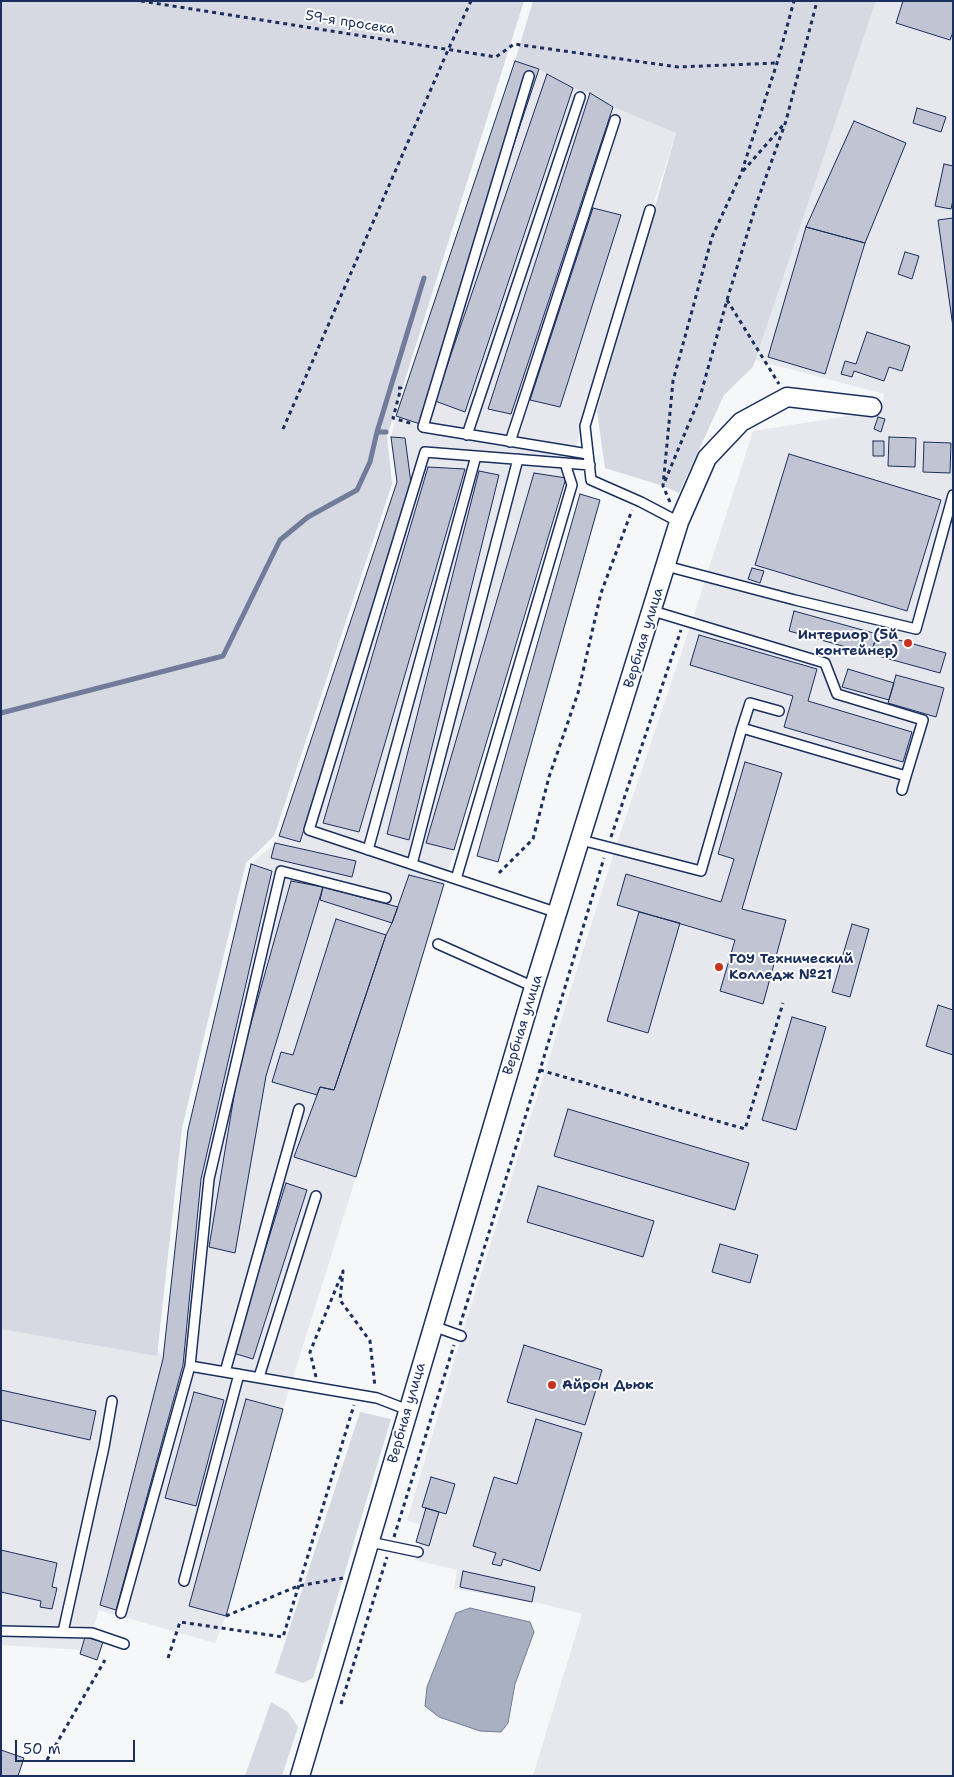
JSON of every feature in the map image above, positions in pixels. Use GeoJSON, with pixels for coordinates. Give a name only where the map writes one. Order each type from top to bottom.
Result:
{"type":"FeatureCollection","features":[{"type":"Feature","properties":{"kind":"street"},"geometry":{"type":"LineString","coordinates":[[787,397],[872,407]]}},
{"type":"Feature","properties":{"kind":"street","name":"Вербная улица"},"geometry":{"type":"LineString","coordinates":[[300,1776],[534,987],[679,522],[707,458],[741,422],[787,397]]}},
{"type":"Feature","properties":{"kind":"lane"},"geometry":{"type":"LineString","coordinates":[[529,76],[423,427],[588,454]]}},
{"type":"Feature","properties":{"kind":"lane"},"geometry":{"type":"LineString","coordinates":[[467,434],[580,97]]}},
{"type":"Feature","properties":{"kind":"lane"},"geometry":{"type":"LineString","coordinates":[[510,442],[615,120]]}},
{"type":"Feature","properties":{"kind":"lane"},"geometry":{"type":"LineString","coordinates":[[650,210],[585,426],[591,480],[679,522]]}},
{"type":"Feature","properties":{"kind":"lane"},"geometry":{"type":"LineString","coordinates":[[558,913],[309,830],[425,452],[590,465]]}},
{"type":"Feature","properties":{"kind":"lane"},"geometry":{"type":"LineString","coordinates":[[368,850],[476,456]]}},
{"type":"Feature","properties":{"kind":"lane"},"geometry":{"type":"LineString","coordinates":[[412,864],[518,459]]}},
{"type":"Feature","properties":{"kind":"lane"},"geometry":{"type":"LineString","coordinates":[[456,879],[572,485],[565,463]]}},
{"type":"Feature","properties":{"kind":"lane"},"geometry":{"type":"LineString","coordinates":[[666,566],[916,629],[953,495]]}},
{"type":"Feature","properties":{"kind":"lane"},"geometry":{"type":"LineString","coordinates":[[652,611],[825,663],[836,694],[922,720],[902,790]]}},
{"type":"Feature","properties":{"kind":"lane"},"geometry":{"type":"LineString","coordinates":[[581,840],[701,871],[750,703],[779,711]]}},
{"type":"Feature","properties":{"kind":"lane"},"geometry":{"type":"LineString","coordinates":[[742,728],[906,776]]}},
{"type":"Feature","properties":{"kind":"lane"},"geometry":{"type":"LineString","coordinates":[[121,1613],[190,1366],[209,1179],[281,871],[386,898]]}},
{"type":"Feature","properties":{"kind":"lane"},"geometry":{"type":"LineString","coordinates":[[438,944],[534,987]]}},
{"type":"Feature","properties":{"kind":"lane"},"geometry":{"type":"LineString","coordinates":[[225,1372],[298,1109]]}},
{"type":"Feature","properties":{"kind":"lane"},"geometry":{"type":"LineString","coordinates":[[259,1377],[316,1196]]}},
{"type":"Feature","properties":{"kind":"lane"},"geometry":{"type":"LineString","coordinates":[[433,1326],[459,1335]]}},
{"type":"Feature","properties":{"kind":"lane"},"geometry":{"type":"LineString","coordinates":[[190,1366],[358,1394],[377,1398],[408,1410]]}},
{"type":"Feature","properties":{"kind":"lane"},"geometry":{"type":"LineString","coordinates":[[184,1581],[239,1374]]}},
{"type":"Feature","properties":{"kind":"lane"},"geometry":{"type":"LineString","coordinates":[[63,1632],[104,1447],[112,1401]]}},
{"type":"Feature","properties":{"kind":"lane"},"geometry":{"type":"LineString","coordinates":[[370,1542],[418,1552]]}},
{"type":"Feature","properties":{"kind":"lane"},"geometry":{"type":"LineString","coordinates":[[1,1631],[92,1633],[124,1644]]}},
{"type":"Feature","properties":{"kind":"path","name":"59-я просека"},"geometry":{"type":"LineString","coordinates":[[141,1],[496,57],[514,44],[678,67],[777,63]]}},
{"type":"Feature","properties":{"kind":"path"},"geometry":{"type":"LineString","coordinates":[[283,430],[471,1]]}},
{"type":"Feature","properties":{"kind":"path"},"geometry":{"type":"LineString","coordinates":[[679,522],[663,486],[673,381],[712,238],[741,174],[777,63],[794,1]]}},
{"type":"Feature","properties":{"kind":"path"},"geometry":{"type":"LineString","coordinates":[[663,486],[700,398],[757,202],[786,121],[817,1]]}},
{"type":"Feature","properties":{"kind":"path"},"geometry":{"type":"LineString","coordinates":[[741,174],[786,121]]}},
{"type":"Feature","properties":{"kind":"path"},"geometry":{"type":"LineString","coordinates":[[727,300],[787,397]]}},
{"type":"Feature","properties":{"kind":"path"},"geometry":{"type":"LineString","coordinates":[[398,388],[401,388],[393,418],[423,427]]}},
{"type":"Feature","properties":{"kind":"path"},"geometry":{"type":"LineString","coordinates":[[499,873],[533,839],[549,777],[578,693],[601,593],[635,500]]}},
{"type":"Feature","properties":{"kind":"path"},"geometry":{"type":"LineString","coordinates":[[338,1710],[459,1335],[608,847],[684,621]]}},
{"type":"Feature","properties":{"kind":"path"},"geometry":{"type":"LineString","coordinates":[[540,1070],[745,1129],[783,1003]]}},
{"type":"Feature","properties":{"kind":"path"},"geometry":{"type":"LineString","coordinates":[[319,1388],[310,1352],[343,1271],[340,1300],[370,1341],[377,1398]]}},
{"type":"Feature","properties":{"kind":"path"},"geometry":{"type":"LineString","coordinates":[[168,1658],[180,1622],[283,1637],[358,1394]]}},
{"type":"Feature","properties":{"kind":"path"},"geometry":{"type":"LineString","coordinates":[[226,1616],[298,1586],[361,1575]]}},
{"type":"Feature","properties":{"kind":"path"},"geometry":{"type":"LineString","coordinates":[[47,1760],[104,1660]]}},
{"type":"Feature","properties":{"kind":"shaded area"},"geometry":{"type":"Polygon","coordinates":[[[1,1],[524,1],[387,437],[392,484],[274,836],[246,863],[182,1128],[157,1356],[1,1329],[1,1]]]}},
{"type":"Feature","properties":{"kind":"shaded area"},"geometry":{"type":"Polygon","coordinates":[[[533,1],[876,1],[753,367],[724,395],[679,493],[663,486],[605,468],[597,411],[676,133],[613,107],[590,93],[573,88],[539,69],[515,61],[533,1]]]}},
{"type":"Feature","properties":{"kind":"shaded area"},"geometry":{"type":"Polygon","coordinates":[[[876,1],[953,1],[953,1776],[533,1776],[582,1614],[543,1604],[454,1589],[457,1570],[415,1560],[420,1544],[416,1542],[421,1525],[407,1520],[465,1325],[615,849],[691,624],[753,431],[880,411],[884,394],[755,360],[876,1]]]}},
{"type":"Feature","properties":{"kind":"shaded area"},"geometry":{"type":"Polygon","coordinates":[[[515,61],[539,69],[573,88],[590,93],[613,107],[676,133],[566,478],[356,1177],[283,1409],[226,1616],[215,1643],[99,1610],[90,1638],[85,1637],[81,1650],[1,1645],[1,1285],[136,1315],[163,1358],[188,1130],[251,864],[275,843],[279,836],[397,483],[391,437],[396,416],[515,61]]]}},
{"type":"Feature","properties":{"kind":"shaded area"},"geometry":{"type":"Polygon","coordinates":[[[360,1412],[391,1419],[313,1678],[303,1683],[275,1673],[360,1412]]]}},
{"type":"Feature","properties":{"kind":"shaded area"},"geometry":{"type":"Polygon","coordinates":[[[271,1702],[288,1712],[298,1727],[282,1776],[245,1776],[271,1702]]]}},
{"type":"Feature","properties":{"kind":"water"},"geometry":{"type":"Polygon","coordinates":[[[470,1608],[530,1622],[534,1632],[515,1684],[508,1723],[501,1732],[480,1731],[439,1717],[425,1706],[427,1687],[456,1613],[470,1608]]]}},
{"type":"Feature","properties":{"kind":"building"},"geometry":{"type":"Polygon","coordinates":[[[903,1],[953,1],[953,32],[950,40],[896,23],[903,1]]]}},
{"type":"Feature","properties":{"kind":"building"},"geometry":{"type":"Polygon","coordinates":[[[515,61],[539,69],[420,424],[396,416],[515,61]]]}},
{"type":"Feature","properties":{"kind":"building"},"geometry":{"type":"Polygon","coordinates":[[[547,74],[573,88],[465,412],[435,401],[547,74]]]}},
{"type":"Feature","properties":{"kind":"building"},"geometry":{"type":"Polygon","coordinates":[[[590,93],[613,107],[511,414],[488,409],[590,93]]]}},
{"type":"Feature","properties":{"kind":"building"},"geometry":{"type":"Polygon","coordinates":[[[917,108],[946,117],[941,132],[913,123],[917,108]]]}},
{"type":"Feature","properties":{"kind":"building"},"geometry":{"type":"Polygon","coordinates":[[[854,121],[906,143],[865,243],[806,227],[854,121]]]}},
{"type":"Feature","properties":{"kind":"building"},"geometry":{"type":"Polygon","coordinates":[[[944,164],[953,166],[953,200],[951,209],[935,206],[944,164]]]}},
{"type":"Feature","properties":{"kind":"building"},"geometry":{"type":"Polygon","coordinates":[[[593,208],[621,215],[560,407],[530,400],[593,208]]]}},
{"type":"Feature","properties":{"kind":"building"},"geometry":{"type":"Polygon","coordinates":[[[953,218],[953,327],[938,220],[953,218]]]}},
{"type":"Feature","properties":{"kind":"building"},"geometry":{"type":"Polygon","coordinates":[[[806,227],[865,243],[825,374],[768,357],[806,227]]]}},
{"type":"Feature","properties":{"kind":"building"},"geometry":{"type":"Polygon","coordinates":[[[905,252],[919,256],[912,279],[898,274],[905,252]]]}},
{"type":"Feature","properties":{"kind":"building"},"geometry":{"type":"Polygon","coordinates":[[[867,332],[910,346],[902,371],[889,367],[884,381],[854,371],[852,377],[841,374],[845,361],[856,364],[867,332]]]}},
{"type":"Feature","properties":{"kind":"building"},"geometry":{"type":"Polygon","coordinates":[[[878,417],[885,419],[881,432],[874,429],[878,417]]]}},
{"type":"Feature","properties":{"kind":"building"},"geometry":{"type":"Polygon","coordinates":[[[391,437],[405,438],[411,483],[300,842],[279,836],[397,482],[391,437]]]}},
{"type":"Feature","properties":{"kind":"building"},"geometry":{"type":"Polygon","coordinates":[[[889,437],[916,438],[915,467],[888,466],[889,437]]]}},
{"type":"Feature","properties":{"kind":"building"},"geometry":{"type":"Polygon","coordinates":[[[873,441],[884,441],[884,456],[873,456],[873,441]]]}},
{"type":"Feature","properties":{"kind":"building"},"geometry":{"type":"Polygon","coordinates":[[[924,442],[951,443],[950,473],[923,472],[924,442]]]}},
{"type":"Feature","properties":{"kind":"building"},"geometry":{"type":"Polygon","coordinates":[[[789,454],[941,500],[907,611],[755,565],[789,454]]]}},
{"type":"Feature","properties":{"kind":"building"},"geometry":{"type":"Polygon","coordinates":[[[428,467],[465,469],[359,832],[323,823],[428,467]]]}},
{"type":"Feature","properties":{"kind":"building"},"geometry":{"type":"Polygon","coordinates":[[[479,471],[499,475],[409,840],[387,834],[479,471]]]}},
{"type":"Feature","properties":{"kind":"building"},"geometry":{"type":"Polygon","coordinates":[[[534,473],[566,478],[454,850],[426,843],[534,473]]]}},
{"type":"Feature","properties":{"kind":"building"},"geometry":{"type":"Polygon","coordinates":[[[580,494],[600,500],[498,862],[477,856],[580,494]]]}},
{"type":"Feature","properties":{"kind":"building"},"geometry":{"type":"Polygon","coordinates":[[[752,568],[764,571],[760,583],[748,579],[752,568]]]}},
{"type":"Feature","properties":{"kind":"building"},"geometry":{"type":"Polygon","coordinates":[[[794,611],[877,634],[871,654],[789,631],[794,611]]]}},
{"type":"Feature","properties":{"kind":"building"},"geometry":{"type":"Polygon","coordinates":[[[877,634],[946,653],[940,673],[871,654],[877,634]]]}},
{"type":"Feature","properties":{"kind":"building"},"geometry":{"type":"Polygon","coordinates":[[[699,635],[817,669],[808,701],[912,732],[903,762],[784,727],[793,696],[690,665],[699,635]]]}},
{"type":"Feature","properties":{"kind":"building"},"geometry":{"type":"Polygon","coordinates":[[[848,669],[894,683],[889,700],[842,687],[848,669]]]}},
{"type":"Feature","properties":{"kind":"building"},"geometry":{"type":"Polygon","coordinates":[[[896,675],[944,688],[936,717],[888,703],[896,675]]]}},
{"type":"Feature","properties":{"kind":"building"},"geometry":{"type":"Polygon","coordinates":[[[745,762],[782,773],[742,909],[786,920],[763,1004],[720,991],[735,940],[617,905],[626,874],[721,902],[734,859],[718,854],[745,762]]]}},
{"type":"Feature","properties":{"kind":"building"},"geometry":{"type":"Polygon","coordinates":[[[275,843],[356,861],[352,877],[271,858],[275,843]]]}},
{"type":"Feature","properties":{"kind":"building"},"geometry":{"type":"Polygon","coordinates":[[[251,864],[272,871],[201,1179],[183,1365],[116,1610],[100,1605],[163,1359],[188,1130],[251,864]]]}},
{"type":"Feature","properties":{"kind":"building"},"geometry":{"type":"Polygon","coordinates":[[[409,875],[444,884],[356,1177],[294,1157],[320,1087],[334,1090],[386,935],[409,875]]]}},
{"type":"Feature","properties":{"kind":"building"},"geometry":{"type":"Polygon","coordinates":[[[291,881],[323,887],[266,1076],[235,1253],[209,1247],[239,1066],[291,881]]]}},
{"type":"Feature","properties":{"kind":"building"},"geometry":{"type":"Polygon","coordinates":[[[323,887],[398,907],[392,923],[320,900],[323,887]]]}},
{"type":"Feature","properties":{"kind":"building"},"geometry":{"type":"Polygon","coordinates":[[[639,912],[680,923],[648,1033],[607,1021],[639,912]]]}},
{"type":"Feature","properties":{"kind":"building"},"geometry":{"type":"Polygon","coordinates":[[[336,919],[386,935],[334,1090],[320,1087],[317,1095],[272,1082],[281,1052],[293,1055],[336,919]]]}},
{"type":"Feature","properties":{"kind":"building"},"geometry":{"type":"Polygon","coordinates":[[[852,924],[869,929],[850,997],[832,992],[852,924]]]}},
{"type":"Feature","properties":{"kind":"building"},"geometry":{"type":"Polygon","coordinates":[[[938,1005],[953,1010],[953,1055],[926,1046],[938,1005]]]}},
{"type":"Feature","properties":{"kind":"building"},"geometry":{"type":"Polygon","coordinates":[[[792,1017],[826,1027],[796,1130],[762,1120],[792,1017]]]}},
{"type":"Feature","properties":{"kind":"building"},"geometry":{"type":"Polygon","coordinates":[[[568,1109],[749,1163],[735,1210],[554,1156],[568,1109]]]}},
{"type":"Feature","properties":{"kind":"building"},"geometry":{"type":"Polygon","coordinates":[[[286,1183],[307,1190],[253,1359],[233,1353],[286,1183]]]}},
{"type":"Feature","properties":{"kind":"building"},"geometry":{"type":"Polygon","coordinates":[[[538,1186],[654,1221],[643,1257],[527,1222],[538,1186]]]}},
{"type":"Feature","properties":{"kind":"building"},"geometry":{"type":"Polygon","coordinates":[[[720,1244],[758,1255],[750,1283],[712,1272],[720,1244]]]}},
{"type":"Feature","properties":{"kind":"building"},"geometry":{"type":"Polygon","coordinates":[[[524,1345],[602,1370],[585,1425],[507,1402],[524,1345]]]}},
{"type":"Feature","properties":{"kind":"building"},"geometry":{"type":"Polygon","coordinates":[[[1,1390],[96,1411],[90,1440],[1,1420],[1,1390]]]}},
{"type":"Feature","properties":{"kind":"building"},"geometry":{"type":"Polygon","coordinates":[[[194,1392],[224,1400],[196,1506],[165,1498],[194,1392]]]}},
{"type":"Feature","properties":{"kind":"building"},"geometry":{"type":"Polygon","coordinates":[[[246,1399],[283,1409],[226,1616],[189,1606],[246,1399]]]}},
{"type":"Feature","properties":{"kind":"building"},"geometry":{"type":"Polygon","coordinates":[[[536,1419],[582,1433],[540,1571],[503,1559],[501,1566],[492,1564],[496,1553],[473,1546],[494,1477],[517,1484],[536,1419]]]}},
{"type":"Feature","properties":{"kind":"building"},"geometry":{"type":"Polygon","coordinates":[[[431,1477],[455,1484],[446,1514],[422,1507],[431,1477]]]}},
{"type":"Feature","properties":{"kind":"building"},"geometry":{"type":"Polygon","coordinates":[[[426,1508],[439,1512],[429,1546],[416,1542],[426,1508]]]}},
{"type":"Feature","properties":{"kind":"building"},"geometry":{"type":"Polygon","coordinates":[[[1,1550],[57,1563],[52,1587],[57,1588],[52,1609],[40,1607],[41,1601],[1,1592],[1,1550]]]}},
{"type":"Feature","properties":{"kind":"building"},"geometry":{"type":"Polygon","coordinates":[[[463,1571],[535,1587],[532,1602],[460,1587],[463,1571]]]}},
{"type":"Feature","properties":{"kind":"building"},"geometry":{"type":"Polygon","coordinates":[[[85,1637],[103,1642],[97,1660],[80,1654],[85,1637]]]}},
{"type":"Feature","properties":{"kind":"building"},"geometry":{"type":"Polygon","coordinates":[[[1,1750],[24,1758],[18,1776],[1,1776],[1,1750]]]}},
{"type":"Feature","properties":{"kind":"waterway"},"geometry":{"type":"LineString","coordinates":[[377,432],[424,278]]}},
{"type":"Feature","properties":{"kind":"waterway"},"geometry":{"type":"LineString","coordinates":[[1,713],[223,656],[280,540],[308,517],[357,490],[370,462],[377,432],[386,432]]}},
{"type":"Feature","properties":{"kind":"place","name":"Интериор (5й контейнер)"},"geometry":{"type":"Point","coordinates":[908,643]}},
{"type":"Feature","properties":{"kind":"place","name":"ГОУ Технический Колледж №21"},"geometry":{"type":"Point","coordinates":[719,967]}},
{"type":"Feature","properties":{"kind":"place","name":"Айрон Дьюк"},"geometry":{"type":"Point","coordinates":[552,1385]}}]}
